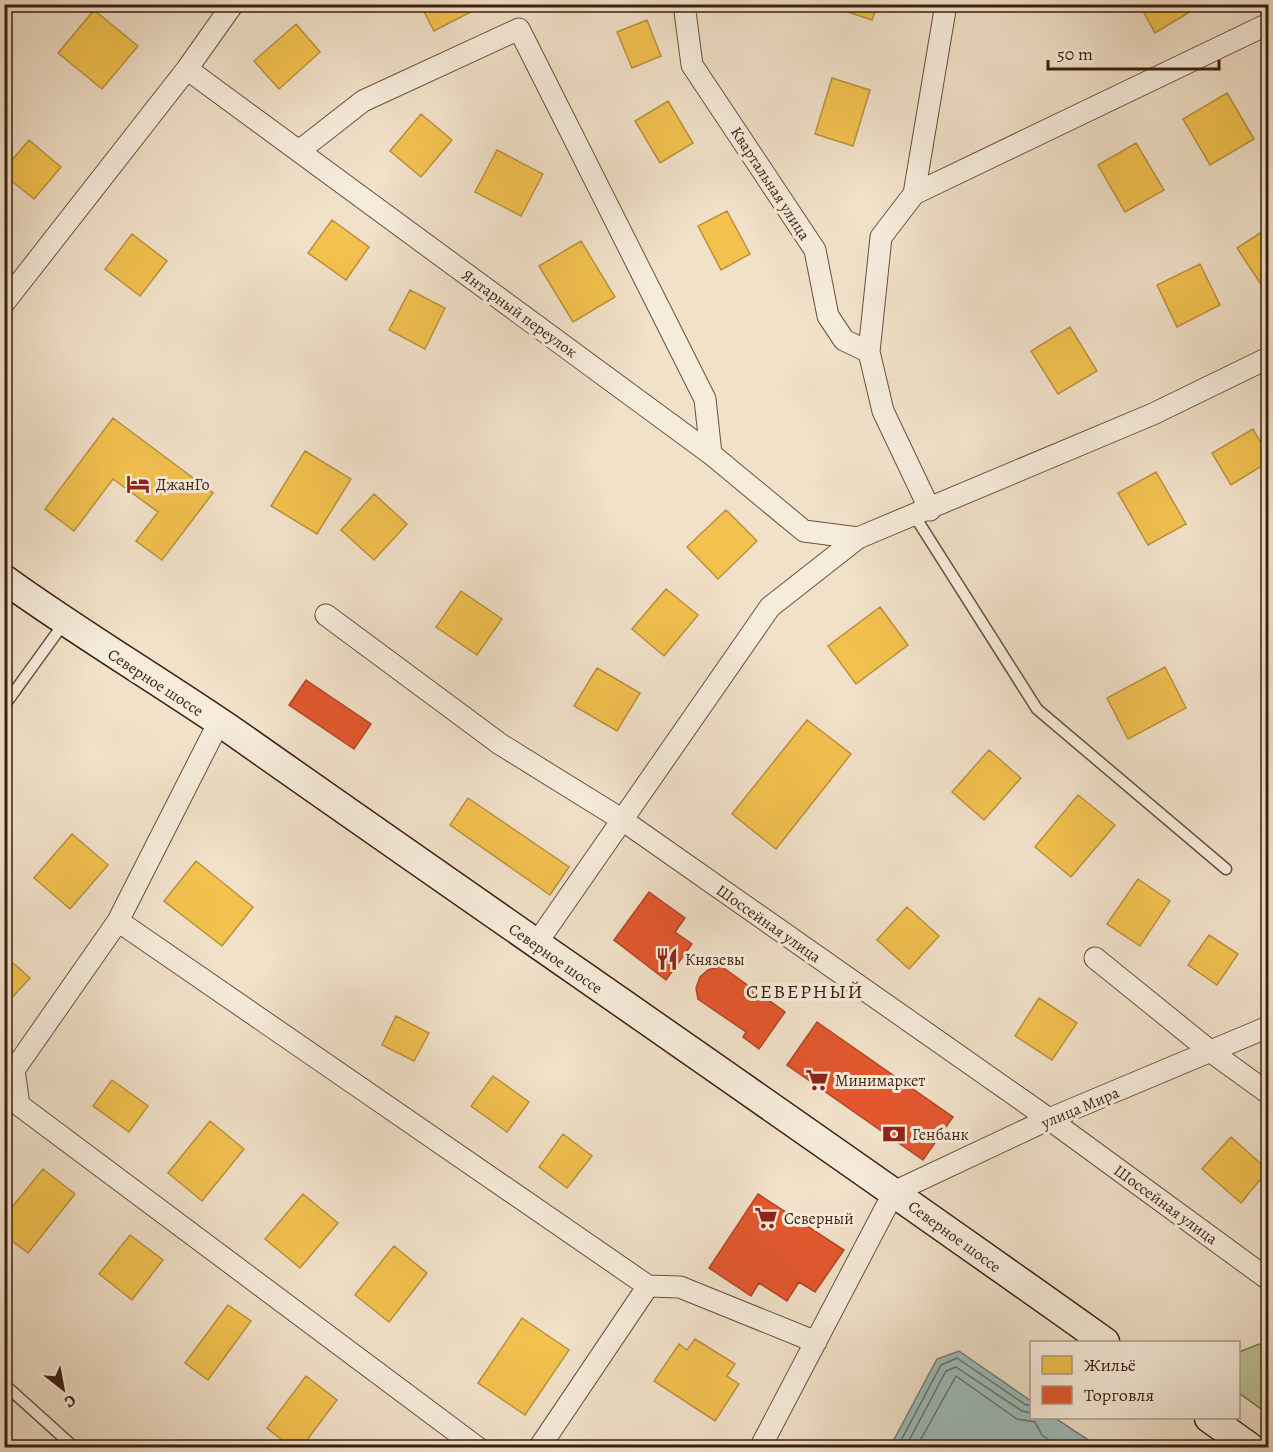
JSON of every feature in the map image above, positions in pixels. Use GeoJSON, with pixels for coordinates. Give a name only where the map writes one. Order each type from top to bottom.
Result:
{"type":"FeatureCollection","features":[{"type":"Feature","properties":{"kind":"main road","name":"Северное шоссе"},"geometry":{"type":"LineString","coordinates":[[4,579],[64,622],[219,722],[894,1192],[1104,1341]]}},
{"type":"Feature","properties":{"kind":"main road"},"geometry":{"type":"LineString","coordinates":[[1210,1419],[1250,1447]]}},
{"type":"Feature","properties":{"kind":"street"},"geometry":{"type":"LineString","coordinates":[[4,303],[187,69],[233,4]]}},
{"type":"Feature","properties":{"kind":"street","name":"Квартальная улица"},"geometry":{"type":"LineString","coordinates":[[684,4],[693,65],[815,250],[828,316],[844,340],[869,352]]}},
{"type":"Feature","properties":{"kind":"street"},"geometry":{"type":"LineString","coordinates":[[914,194],[946,4]]}},
{"type":"Feature","properties":{"kind":"street"},"geometry":{"type":"LineString","coordinates":[[922,512],[882,411],[869,352],[880,237],[914,194],[1269,24]]}},
{"type":"Feature","properties":{"kind":"street"},"geometry":{"type":"LineString","coordinates":[[298,151],[363,101],[519,29],[705,399],[711,454]]}},
{"type":"Feature","properties":{"kind":"street","name":"Янтарный переулок"},"geometry":{"type":"LineString","coordinates":[[187,69],[711,454],[804,531],[858,538]]}},
{"type":"Feature","properties":{"kind":"street"},"geometry":{"type":"LineString","coordinates":[[536,944],[771,607],[858,538],[1153,414],[1269,358]]}},
{"type":"Feature","properties":{"kind":"street","name":"Шоссейная улица"},"geometry":{"type":"LineString","coordinates":[[326,615],[500,744],[621,819],[1049,1119],[1269,1279]]}},
{"type":"Feature","properties":{"kind":"street"},"geometry":{"type":"LineString","coordinates":[[219,722],[118,921],[14,1070],[19,1105],[478,1448]]}},
{"type":"Feature","properties":{"kind":"street"},"geometry":{"type":"LineString","coordinates":[[118,921],[648,1286],[680,1287],[816,1342]]}},
{"type":"Feature","properties":{"kind":"street"},"geometry":{"type":"LineString","coordinates":[[1095,958],[1210,1051],[1269,1093]]}},
{"type":"Feature","properties":{"kind":"street","name":"улица Мира"},"geometry":{"type":"LineString","coordinates":[[894,1192],[1049,1119],[1269,1027]]}},
{"type":"Feature","properties":{"kind":"street"},"geometry":{"type":"LineString","coordinates":[[760,1448],[894,1192]]}},
{"type":"Feature","properties":{"kind":"street"},"geometry":{"type":"LineString","coordinates":[[539,1448],[648,1286]]}},
{"type":"Feature","properties":{"kind":"lane"},"geometry":{"type":"LineString","coordinates":[[922,512],[1037,709],[1226,869]]}},
{"type":"Feature","properties":{"kind":"lane"},"geometry":{"type":"LineString","coordinates":[[4,706],[64,622]]}},
{"type":"Feature","properties":{"kind":"lane"},"geometry":{"type":"LineString","coordinates":[[4,1384],[75,1448]]}},
{"type":"Feature","properties":{"kind":"green space"},"geometry":{"type":"Polygon","coordinates":[[[1259,1344],[1268,1351],[1268,1414],[1240,1394],[1240,1352],[1259,1344]]]}},
{"type":"Feature","properties":{"kind":"water"},"geometry":{"type":"Polygon","coordinates":[[[959,1351],[1030,1400],[1030,1419],[1057,1419],[1099,1447],[890,1447],[937,1359],[959,1351]]]}},
{"type":"Feature","properties":{"kind":"building: Жильё"},"geometry":{"type":"Polygon","coordinates":[[[420,4],[484,4],[484,5],[434,31],[420,4]]]}},
{"type":"Feature","properties":{"kind":"building: Жильё"},"geometry":{"type":"Polygon","coordinates":[[[834,4],[878,4],[872,20],[833,7],[834,4]]]}},
{"type":"Feature","properties":{"kind":"building: Жильё"},"geometry":{"type":"Polygon","coordinates":[[[1139,4],[1203,4],[1155,33],[1139,4]]]}},
{"type":"Feature","properties":{"kind":"building: Жильё"},"geometry":{"type":"Polygon","coordinates":[[[94,10],[138,46],[102,89],[58,53],[94,10]]]}},
{"type":"Feature","properties":{"kind":"building: Жильё"},"geometry":{"type":"Polygon","coordinates":[[[647,20],[661,56],[632,68],[617,32],[647,20]]]}},
{"type":"Feature","properties":{"kind":"building: Жильё"},"geometry":{"type":"Polygon","coordinates":[[[296,24],[320,52],[279,89],[254,61],[296,24]]]}},
{"type":"Feature","properties":{"kind":"building: Жильё"},"geometry":{"type":"Polygon","coordinates":[[[832,78],[870,90],[853,146],[815,134],[832,78]]]}},
{"type":"Feature","properties":{"kind":"building: Жильё"},"geometry":{"type":"Polygon","coordinates":[[[1227,93],[1254,139],[1210,165],[1183,119],[1227,93]]]}},
{"type":"Feature","properties":{"kind":"building: Жильё"},"geometry":{"type":"Polygon","coordinates":[[[668,101],[693,143],[660,163],[635,121],[668,101]]]}},
{"type":"Feature","properties":{"kind":"building: Жильё"},"geometry":{"type":"Polygon","coordinates":[[[421,114],[452,140],[421,177],[390,151],[421,114]]]}},
{"type":"Feature","properties":{"kind":"building: Жильё"},"geometry":{"type":"Polygon","coordinates":[[[29,140],[61,167],[34,199],[4,175],[4,169],[29,140]]]}},
{"type":"Feature","properties":{"kind":"building: Жильё"},"geometry":{"type":"Polygon","coordinates":[[[1136,143],[1164,190],[1125,212],[1098,165],[1136,143]]]}},
{"type":"Feature","properties":{"kind":"building: Жильё"},"geometry":{"type":"Polygon","coordinates":[[[497,150],[543,174],[521,216],[475,192],[497,150]]]}},
{"type":"Feature","properties":{"kind":"building: Жильё"},"geometry":{"type":"Polygon","coordinates":[[[727,211],[750,254],[721,270],[698,226],[727,211]]]}},
{"type":"Feature","properties":{"kind":"building: Жильё"},"geometry":{"type":"Polygon","coordinates":[[[332,220],[369,247],[346,280],[308,253],[332,220]]]}},
{"type":"Feature","properties":{"kind":"building: Жильё"},"geometry":{"type":"Polygon","coordinates":[[[1268,228],[1268,295],[1237,248],[1268,228]]]}},
{"type":"Feature","properties":{"kind":"building: Жильё"},"geometry":{"type":"Polygon","coordinates":[[[132,234],[167,261],[140,296],[105,269],[132,234]]]}},
{"type":"Feature","properties":{"kind":"building: Жильё"},"geometry":{"type":"Polygon","coordinates":[[[581,241],[615,297],[573,322],[539,266],[581,241]]]}},
{"type":"Feature","properties":{"kind":"building: Жильё"},"geometry":{"type":"Polygon","coordinates":[[[1200,264],[1220,305],[1177,327],[1157,285],[1200,264]]]}},
{"type":"Feature","properties":{"kind":"building: Жильё"},"geometry":{"type":"Polygon","coordinates":[[[410,290],[445,308],[425,349],[389,330],[410,290]]]}},
{"type":"Feature","properties":{"kind":"building: Жильё"},"geometry":{"type":"Polygon","coordinates":[[[1070,327],[1097,371],[1058,394],[1031,351],[1070,327]]]}},
{"type":"Feature","properties":{"kind":"building: Жильё"},"geometry":{"type":"Polygon","coordinates":[[[113,418],[213,493],[162,560],[136,541],[158,512],[113,479],[74,531],[45,509],[113,418]]]}},
{"type":"Feature","properties":{"kind":"building: Жильё"},"geometry":{"type":"Polygon","coordinates":[[[1253,429],[1268,455],[1268,462],[1231,485],[1212,453],[1253,429]]]}},
{"type":"Feature","properties":{"kind":"building: Жильё"},"geometry":{"type":"Polygon","coordinates":[[[305,451],[351,479],[317,534],[271,506],[305,451]]]}},
{"type":"Feature","properties":{"kind":"building: Жильё"},"geometry":{"type":"Polygon","coordinates":[[[1156,472],[1186,524],[1148,545],[1118,493],[1156,472]]]}},
{"type":"Feature","properties":{"kind":"building: Жильё"},"geometry":{"type":"Polygon","coordinates":[[[374,494],[407,524],[374,560],[341,530],[374,494]]]}},
{"type":"Feature","properties":{"kind":"building: Жильё"},"geometry":{"type":"Polygon","coordinates":[[[726,510],[757,541],[718,579],[687,547],[726,510]]]}},
{"type":"Feature","properties":{"kind":"building: Жильё"},"geometry":{"type":"Polygon","coordinates":[[[666,589],[698,615],[664,656],[632,629],[666,589]]]}},
{"type":"Feature","properties":{"kind":"building: Жильё"},"geometry":{"type":"Polygon","coordinates":[[[461,591],[502,619],[477,655],[436,627],[461,591]]]}},
{"type":"Feature","properties":{"kind":"building: Жильё"},"geometry":{"type":"Polygon","coordinates":[[[880,607],[908,645],[856,684],[828,646],[880,607]]]}},
{"type":"Feature","properties":{"kind":"building: Жильё"},"geometry":{"type":"Polygon","coordinates":[[[1165,667],[1186,708],[1128,739],[1107,698],[1165,667]]]}},
{"type":"Feature","properties":{"kind":"building: Жильё"},"geometry":{"type":"Polygon","coordinates":[[[597,668],[640,693],[617,731],[574,706],[597,668]]]}},
{"type":"Feature","properties":{"kind":"building: Жильё"},"geometry":{"type":"Polygon","coordinates":[[[807,720],[851,754],[776,849],[732,814],[807,720]]]}},
{"type":"Feature","properties":{"kind":"building: Жильё"},"geometry":{"type":"Polygon","coordinates":[[[989,750],[1021,778],[984,820],[952,792],[989,750]]]}},
{"type":"Feature","properties":{"kind":"building: Жильё"},"geometry":{"type":"Polygon","coordinates":[[[1078,795],[1115,825],[1071,877],[1035,847],[1078,795]]]}},
{"type":"Feature","properties":{"kind":"building: Жильё"},"geometry":{"type":"Polygon","coordinates":[[[468,798],[569,867],[550,895],[450,825],[468,798]]]}},
{"type":"Feature","properties":{"kind":"building: Жильё"},"geometry":{"type":"Polygon","coordinates":[[[72,834],[108,865],[70,909],[34,878],[72,834]]]}},
{"type":"Feature","properties":{"kind":"building: Жильё"},"geometry":{"type":"Polygon","coordinates":[[[196,861],[253,907],[222,946],[164,901],[196,861]]]}},
{"type":"Feature","properties":{"kind":"building: Жильё"},"geometry":{"type":"Polygon","coordinates":[[[1138,879],[1170,901],[1140,946],[1107,924],[1138,879]]]}},
{"type":"Feature","properties":{"kind":"building: Жильё"},"geometry":{"type":"Polygon","coordinates":[[[907,907],[939,936],[909,969],[877,940],[907,907]]]}},
{"type":"Feature","properties":{"kind":"building: Жильё"},"geometry":{"type":"Polygon","coordinates":[[[1209,935],[1238,954],[1217,985],[1188,965],[1209,935]]]}},
{"type":"Feature","properties":{"kind":"building: Жильё"},"geometry":{"type":"Polygon","coordinates":[[[4,955],[30,978],[4,1006],[4,955]]]}},
{"type":"Feature","properties":{"kind":"building: Жильё"},"geometry":{"type":"Polygon","coordinates":[[[1039,998],[1077,1023],[1052,1060],[1015,1036],[1039,998]]]}},
{"type":"Feature","properties":{"kind":"building: Жильё"},"geometry":{"type":"Polygon","coordinates":[[[396,1016],[429,1033],[414,1061],[382,1045],[396,1016]]]}},
{"type":"Feature","properties":{"kind":"building: Жильё"},"geometry":{"type":"Polygon","coordinates":[[[493,1076],[529,1102],[507,1132],[471,1106],[493,1076]]]}},
{"type":"Feature","properties":{"kind":"building: Жильё"},"geometry":{"type":"Polygon","coordinates":[[[112,1080],[148,1106],[129,1132],[93,1106],[112,1080]]]}},
{"type":"Feature","properties":{"kind":"building: Жильё"},"geometry":{"type":"Polygon","coordinates":[[[210,1121],[244,1149],[202,1201],[168,1173],[210,1121]]]}},
{"type":"Feature","properties":{"kind":"building: Жильё"},"geometry":{"type":"Polygon","coordinates":[[[563,1134],[592,1156],[567,1188],[539,1167],[563,1134]]]}},
{"type":"Feature","properties":{"kind":"building: Жильё"},"geometry":{"type":"Polygon","coordinates":[[[1231,1137],[1268,1170],[1241,1203],[1202,1169],[1231,1137]]]}},
{"type":"Feature","properties":{"kind":"building: Жильё"},"geometry":{"type":"Polygon","coordinates":[[[43,1169],[75,1194],[28,1253],[4,1235],[4,1217],[43,1169]]]}},
{"type":"Feature","properties":{"kind":"building: Жильё"},"geometry":{"type":"Polygon","coordinates":[[[303,1194],[338,1223],[300,1268],[265,1239],[303,1194]]]}},
{"type":"Feature","properties":{"kind":"building: Жильё"},"geometry":{"type":"Polygon","coordinates":[[[130,1235],[163,1260],[132,1300],[99,1274],[130,1235]]]}},
{"type":"Feature","properties":{"kind":"building: Жильё"},"geometry":{"type":"Polygon","coordinates":[[[394,1246],[427,1273],[389,1322],[355,1295],[394,1246]]]}},
{"type":"Feature","properties":{"kind":"building: Жильё"},"geometry":{"type":"Polygon","coordinates":[[[228,1305],[251,1321],[208,1380],[185,1363],[228,1305]]]}},
{"type":"Feature","properties":{"kind":"building: Жильё"},"geometry":{"type":"Polygon","coordinates":[[[522,1318],[569,1350],[525,1415],[478,1383],[522,1318]]]}},
{"type":"Feature","properties":{"kind":"building: Жильё"},"geometry":{"type":"Polygon","coordinates":[[[695,1339],[735,1364],[727,1376],[739,1384],[715,1421],[654,1381],[679,1344],[687,1350],[695,1339]]]}},
{"type":"Feature","properties":{"kind":"building: Жильё"},"geometry":{"type":"Polygon","coordinates":[[[306,1376],[337,1400],[301,1448],[292,1448],[267,1428],[306,1376]]]}},
{"type":"Feature","properties":{"kind":"building: Торговля"},"geometry":{"type":"Polygon","coordinates":[[[306,680],[371,724],[354,749],[289,705],[306,680]]]}},
{"type":"Feature","properties":{"kind":"building: Торговля"},"geometry":{"type":"Polygon","coordinates":[[[649,892],[685,918],[675,932],[692,944],[666,980],[614,940],[649,892]]]}},
{"type":"Feature","properties":{"kind":"building: Торговля"},"geometry":{"type":"Polygon","coordinates":[[[721,966],[785,1012],[759,1049],[743,1037],[746,1032],[698,999],[696,988],[700,977],[708,970],[721,966]]]}},
{"type":"Feature","properties":{"kind":"building: Торговля"},"geometry":{"type":"Polygon","coordinates":[[[817,1022],[953,1117],[923,1160],[787,1065],[817,1022]]]}},
{"type":"Feature","properties":{"kind":"building: Торговля"},"geometry":{"type":"Polygon","coordinates":[[[758,1194],[844,1250],[815,1292],[799,1282],[787,1301],[759,1283],[751,1296],[709,1268],[758,1194]]]}},
{"type":"Feature","properties":{"kind":"place","name":"ДжанГо"},"geometry":{"type":"Point","coordinates":[138,484]}},
{"type":"Feature","properties":{"kind":"place","name":"Князевы"},"geometry":{"type":"Point","coordinates":[667,959]}},
{"type":"Feature","properties":{"kind":"place","name":"Минимаркет"},"geometry":{"type":"Point","coordinates":[817,1080]}},
{"type":"Feature","properties":{"kind":"place","name":"Генбанк"},"geometry":{"type":"Point","coordinates":[894,1134]}},
{"type":"Feature","properties":{"kind":"place","name":"Северный"},"geometry":{"type":"Point","coordinates":[766,1218]}},
{"type":"Feature","properties":{"kind":"district","name":"СЕВЕРНЫЙ"},"geometry":{"type":"Point","coordinates":[805,991]}}]}
